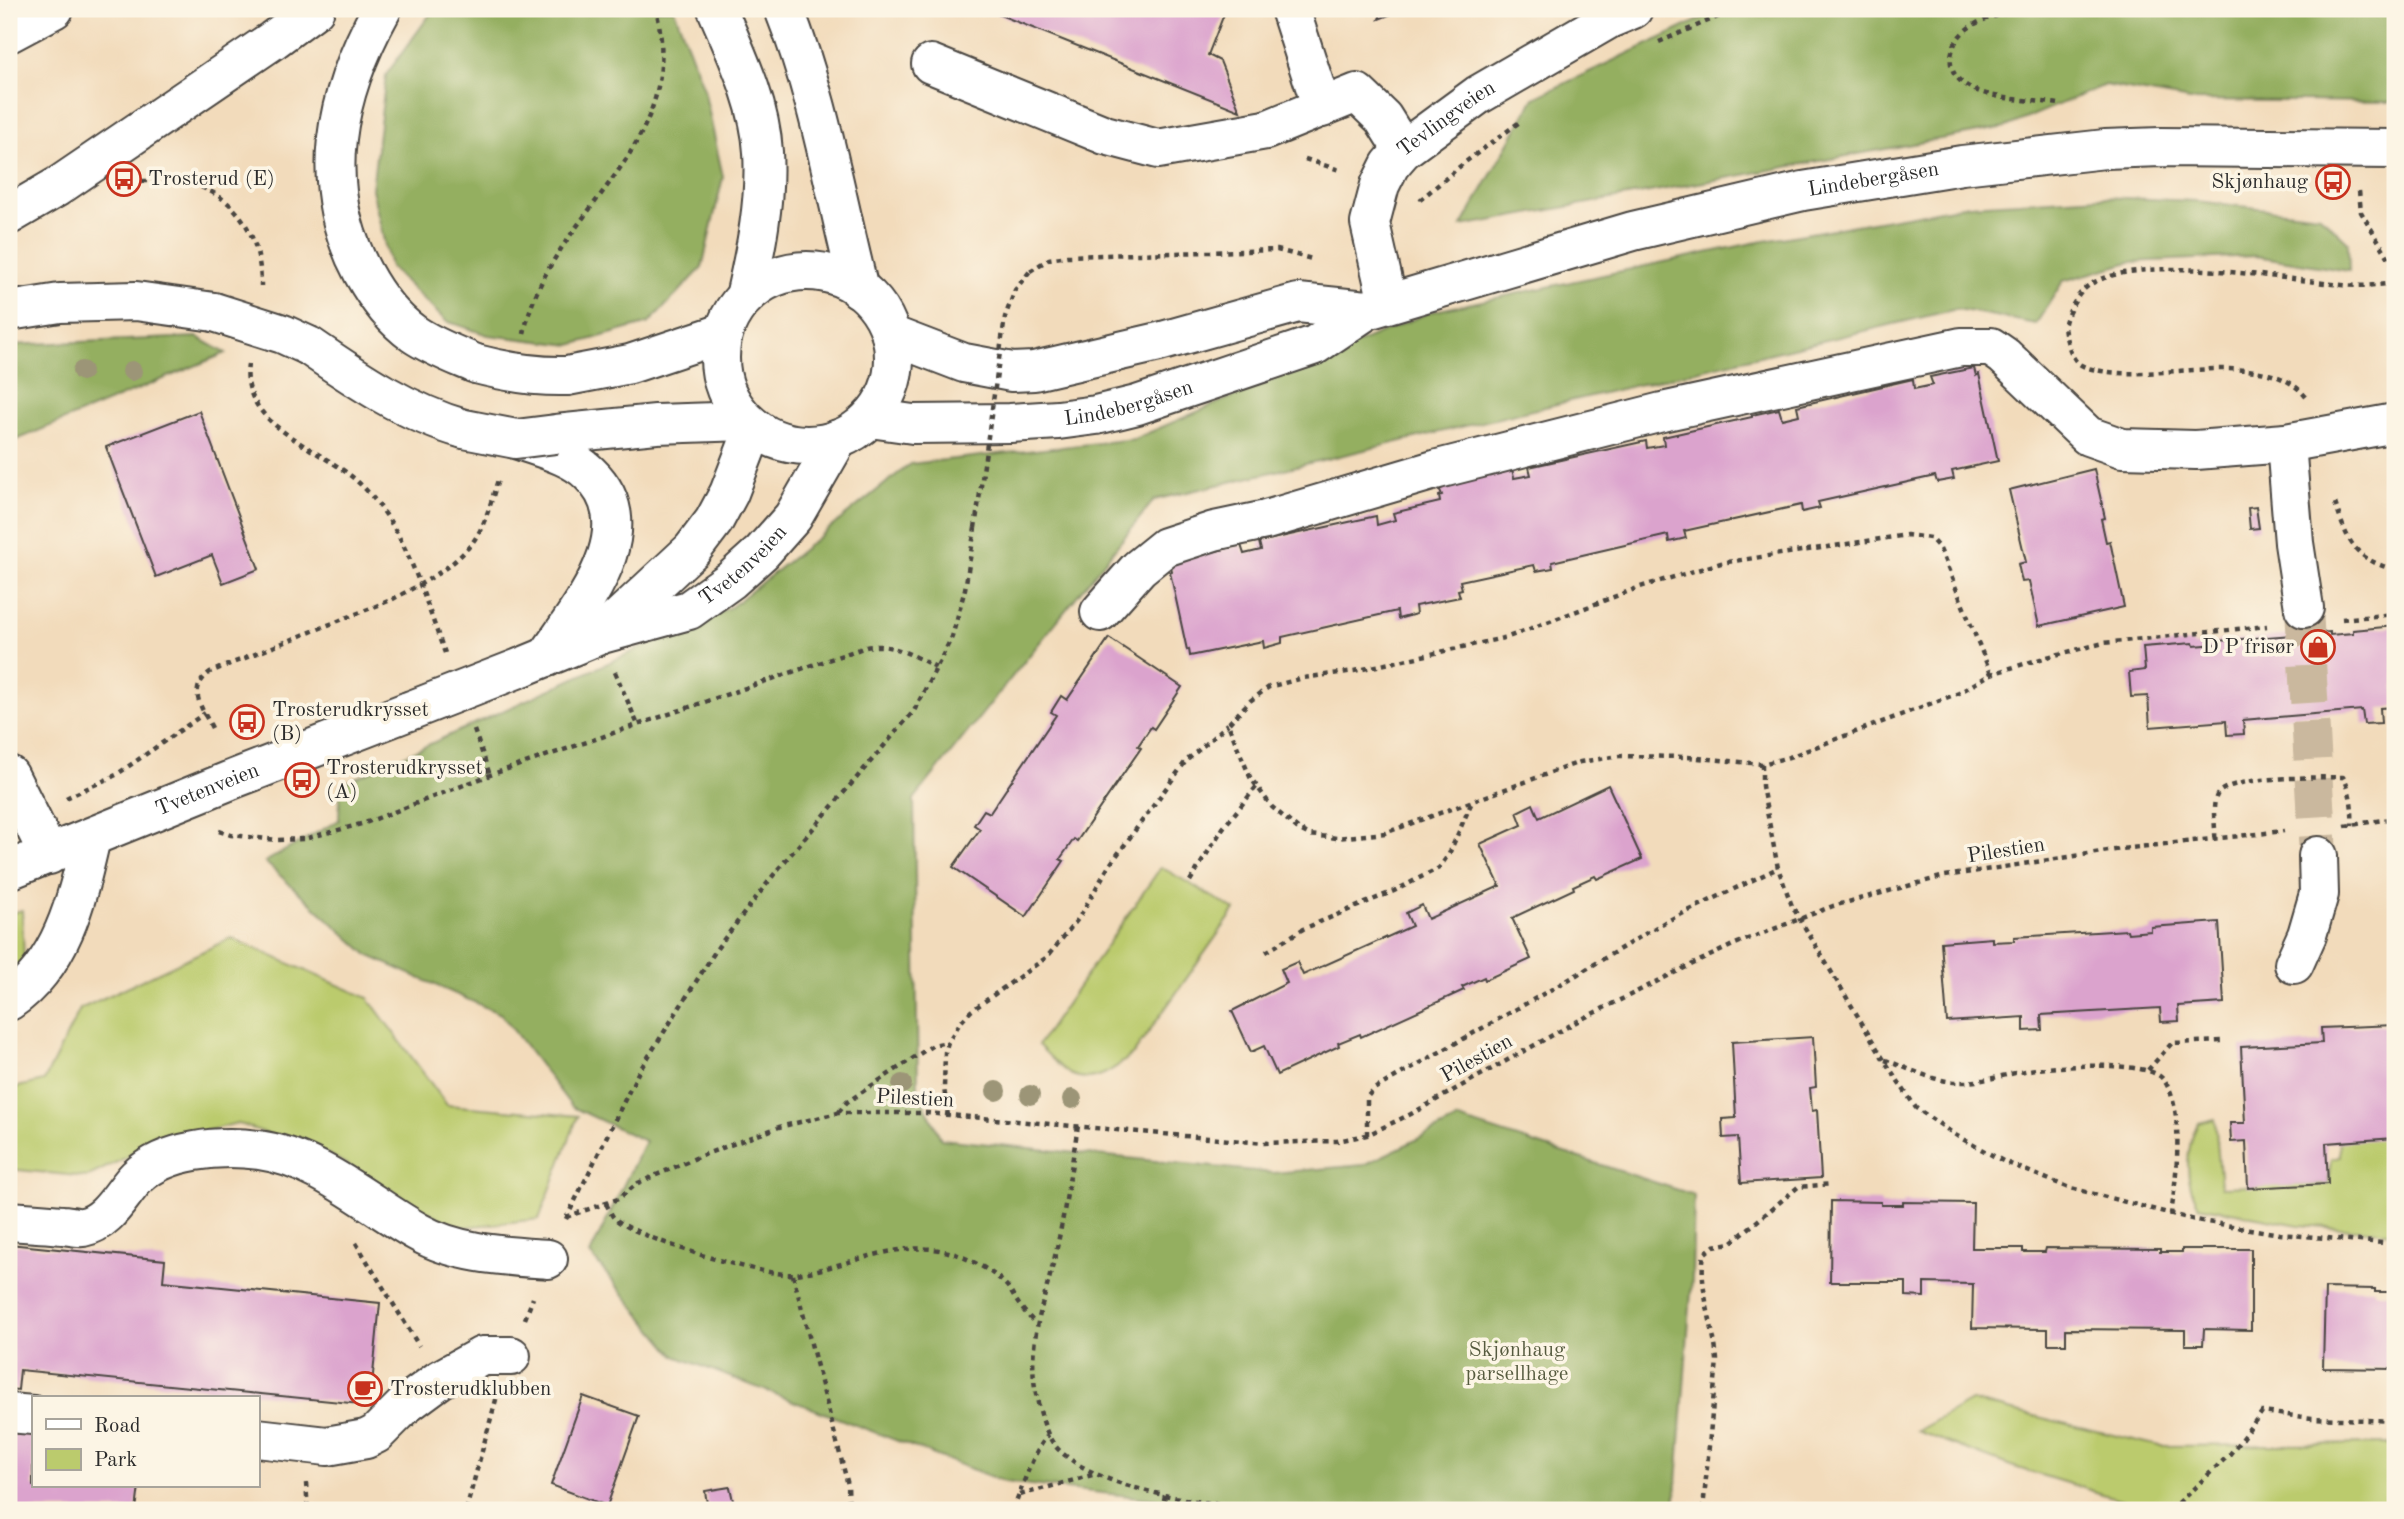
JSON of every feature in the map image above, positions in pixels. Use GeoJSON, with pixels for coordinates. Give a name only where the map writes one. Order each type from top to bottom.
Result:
{"type":"FeatureCollection","features":[{"type":"Feature","properties":{"kind":"main road"},"geometry":{"type":"LineString","coordinates":[[9,33],[54,9]]}},
{"type":"Feature","properties":{"kind":"main road"},"geometry":{"type":"LineString","coordinates":[[9,215],[57,187],[262,48],[314,9]]}},
{"type":"Feature","properties":{"kind":"main road"},"geometry":{"type":"LineString","coordinates":[[383,9],[347,91],[335,145],[337,203],[344,232],[371,287],[389,310],[413,333],[440,349],[476,364],[505,372],[542,377],[567,376],[630,364],[723,332]]}},
{"type":"Feature","properties":{"kind":"main road","name":"Tvetenveien"},"geometry":{"type":"LineString","coordinates":[[717,9],[754,104],[763,151],[757,246],[745,297]]}},
{"type":"Feature","properties":{"kind":"main road","name":"Tvetenveien"},"geometry":{"type":"LineString","coordinates":[[784,9],[801,51],[815,101],[859,289]]}},
{"type":"Feature","properties":{"kind":"main road"},"geometry":{"type":"LineString","coordinates":[[1290,9],[1322,108]]}},
{"type":"Feature","properties":{"kind":"main road","name":"Tevlingveien"},"geometry":{"type":"LineString","coordinates":[[1377,306],[1370,223],[1380,185],[1402,149],[1478,95],[1609,19],[1633,9]]}},
{"type":"Feature","properties":{"kind":"main road"},"geometry":{"type":"LineString","coordinates":[[932,64],[1105,135],[1158,149],[1266,130],[1357,93],[1383,118],[1402,149]]}},
{"type":"Feature","properties":{"kind":"main road","name":"Lindebergåsen"},"geometry":{"type":"LineString","coordinates":[[870,418],[913,424],[974,425],[1096,415],[1178,393],[1315,345],[1377,306],[1633,231],[1803,191],[1962,165],[2119,149],[2395,149]]}},
{"type":"Feature","properties":{"kind":"main road","name":"Tvetenveien"},"geometry":{"type":"LineString","coordinates":[[801,272],[821,273],[841,279],[859,289],[879,310],[891,335],[894,358],[891,379],[883,400],[870,418],[856,430],[838,439],[810,445],[780,441],[750,424],[731,402],[722,380],[719,356],[723,332],[732,313],[745,297],[761,284],[780,276],[801,272]]}},
{"type":"Feature","properties":{"kind":"main road"},"geometry":{"type":"LineString","coordinates":[[9,311],[60,303],[136,301],[214,312],[283,334],[309,346],[342,369],[417,412],[464,429],[516,439],[555,444],[656,424],[750,424]]}},
{"type":"Feature","properties":{"kind":"main road","name":"Lindebergåsen"},"geometry":{"type":"LineString","coordinates":[[891,335],[964,363],[1002,371],[1034,372],[1159,342],[1298,303],[1377,306]]}},
{"type":"Feature","properties":{"kind":"main road"},"geometry":{"type":"LineString","coordinates":[[1100,612],[1139,568],[1165,547],[1214,531],[1266,520],[1438,470],[1662,412],[1961,347],[1991,347],[2004,356],[2088,436],[2122,448],[2196,450],[2303,440],[2395,423]]}},
{"type":"Feature","properties":{"kind":"main road","name":"Tvetenveien"},"geometry":{"type":"LineString","coordinates":[[608,652],[714,521],[729,493],[750,424]]}},
{"type":"Feature","properties":{"kind":"main road","name":"Tvetenveien"},"geometry":{"type":"LineString","coordinates":[[9,870],[535,662],[608,652],[689,610],[731,580],[762,552],[793,517],[838,439]]}},
{"type":"Feature","properties":{"kind":"main road"},"geometry":{"type":"LineString","coordinates":[[2303,440],[2294,543],[2305,618]]}},
{"type":"Feature","properties":{"kind":"main road"},"geometry":{"type":"LineString","coordinates":[[535,662],[598,578],[611,548],[612,517],[604,491],[588,472],[555,444]]}},
{"type":"Feature","properties":{"kind":"main road"},"geometry":{"type":"LineString","coordinates":[[9,775],[49,855]]}},
{"type":"Feature","properties":{"kind":"main road"},"geometry":{"type":"LineString","coordinates":[[9,1001],[40,971],[61,938],[75,905],[91,838]]}},
{"type":"Feature","properties":{"kind":"main road"},"geometry":{"type":"LineString","coordinates":[[2294,964],[2307,935],[2319,894],[2318,838]]}},
{"type":"Feature","properties":{"kind":"main road"},"geometry":{"type":"LineString","coordinates":[[9,1221],[83,1227],[115,1206],[137,1178],[177,1155],[222,1149],[259,1150],[315,1169],[419,1233],[439,1242],[513,1256],[548,1259]]}},
{"type":"Feature","properties":{"kind":"main road"},"geometry":{"type":"LineString","coordinates":[[259,1438],[327,1446],[350,1443],[376,1434],[405,1405],[439,1380],[482,1356],[511,1356]]}},
{"type":"Feature","properties":{"kind":"main road"},"geometry":{"type":"LineString","coordinates":[[9,1413],[32,1415]]}},
{"type":"Feature","properties":{"kind":"path"},"geometry":{"type":"LineString","coordinates":[[526,323],[535,295],[551,264],[637,145],[652,109],[661,74],[662,45],[656,9]]}},
{"type":"Feature","properties":{"kind":"path"},"geometry":{"type":"LineString","coordinates":[[1657,43],[1736,9]]}},
{"type":"Feature","properties":{"kind":"path"},"geometry":{"type":"LineString","coordinates":[[2027,9],[1976,22],[1965,29],[1957,38],[1950,62],[1962,82],[1980,91],[2059,104]]}},
{"type":"Feature","properties":{"kind":"path"},"geometry":{"type":"LineString","coordinates":[[2385,9],[2395,13]]}},
{"type":"Feature","properties":{"kind":"path"},"geometry":{"type":"LineString","coordinates":[[1416,203],[1464,163],[1530,115]]}},
{"type":"Feature","properties":{"kind":"path"},"geometry":{"type":"LineString","coordinates":[[2359,191],[2361,212],[2395,268]]}},
{"type":"Feature","properties":{"kind":"path"},"geometry":{"type":"LineString","coordinates":[[213,829],[231,835],[277,840],[304,839],[365,823],[490,775],[879,644],[894,647],[936,667],[952,637],[965,589],[1006,317],[1015,290],[1030,271],[1049,259],[1067,256],[1178,251],[1277,250],[1312,259]]}},
{"type":"Feature","properties":{"kind":"path"},"geometry":{"type":"LineString","coordinates":[[2395,283],[2363,287],[2264,274],[2137,271],[2106,277],[2089,285],[2077,296],[2064,323],[2070,348],[2077,362],[2089,369],[2109,373],[2260,371],[2291,383],[2314,410],[2303,440],[2335,504],[2347,536],[2361,555],[2374,564],[2395,570]]}},
{"type":"Feature","properties":{"kind":"path"},"geometry":{"type":"LineString","coordinates":[[212,728],[197,688],[201,679],[210,671],[391,600],[451,564],[476,538],[499,477]]}},
{"type":"Feature","properties":{"kind":"path"},"geometry":{"type":"LineString","coordinates":[[948,1116],[944,1088],[945,1052],[948,1042],[971,1011],[1047,957],[1078,919],[1109,866],[1186,761],[1250,701],[1269,687],[1508,637],[1640,587],[1721,563],[1907,535],[1930,538],[1940,549],[1991,674]]}},
{"type":"Feature","properties":{"kind":"path"},"geometry":{"type":"LineString","coordinates":[[1228,724],[1250,777],[1272,807],[1298,829],[1310,835],[1337,838],[1385,833],[1580,762],[1619,756],[1688,757],[1762,764],[1789,757],[1959,693],[1991,674],[2104,643],[2305,618],[2395,614]]}},
{"type":"Feature","properties":{"kind":"path"},"geometry":{"type":"LineString","coordinates":[[608,652],[638,725]]}},
{"type":"Feature","properties":{"kind":"path","name":"Pilestien"},"geometry":{"type":"LineString","coordinates":[[936,667],[907,719],[762,889],[688,990],[638,1073],[566,1217],[618,1199],[638,1183],[698,1157],[779,1127],[838,1113],[882,1112],[948,1116],[1264,1143],[1337,1141],[1367,1135],[1411,1114],[1576,1022],[1676,972],[1735,944],[1833,906],[1945,876],[2121,849],[2215,838],[2318,838],[2352,826],[2395,818]]}},
{"type":"Feature","properties":{"kind":"path"},"geometry":{"type":"LineString","coordinates":[[27,814],[116,775],[205,713]]}},
{"type":"Feature","properties":{"kind":"path"},"geometry":{"type":"LineString","coordinates":[[1762,764],[1762,786],[1778,868],[1799,919],[1916,1108],[1957,1136],[2003,1161],[2067,1187],[2171,1214],[2280,1234],[2395,1244]]}},
{"type":"Feature","properties":{"kind":"path"},"geometry":{"type":"LineString","coordinates":[[2215,838],[2216,796],[2226,786],[2247,782],[2343,777],[2352,826]]}},
{"type":"Feature","properties":{"kind":"path"},"geometry":{"type":"LineString","coordinates":[[1189,881],[1223,828],[1256,786]]}},
{"type":"Feature","properties":{"kind":"path"},"geometry":{"type":"LineString","coordinates":[[1266,952],[1303,929],[1394,891],[1439,868],[1450,854],[1471,803]]}},
{"type":"Feature","properties":{"kind":"path"},"geometry":{"type":"LineString","coordinates":[[1367,1135],[1367,1097],[1374,1088],[1568,980],[1665,922],[1778,868]]}},
{"type":"Feature","properties":{"kind":"path"},"geometry":{"type":"LineString","coordinates":[[2148,1070],[2172,1043],[2223,1041]]}},
{"type":"Feature","properties":{"kind":"path"},"geometry":{"type":"LineString","coordinates":[[838,1113],[847,1102],[933,1045],[948,1042]]}},
{"type":"Feature","properties":{"kind":"path"},"geometry":{"type":"LineString","coordinates":[[1884,1060],[1942,1081],[1954,1082],[1992,1079],[2032,1070],[2099,1065],[2148,1070],[2161,1078],[2174,1100],[2178,1157],[2171,1214]]}},
{"type":"Feature","properties":{"kind":"path"},"geometry":{"type":"LineString","coordinates":[[1078,1126],[1056,1251],[1036,1324],[1033,1369],[1037,1400],[1048,1435],[1059,1450],[1097,1474],[1165,1495],[1263,1510]]}},
{"type":"Feature","properties":{"kind":"path"},"geometry":{"type":"LineString","coordinates":[[1703,1510],[1717,1360],[1702,1277],[1704,1254],[1714,1246],[1731,1243],[1798,1187],[1832,1184]]}},
{"type":"Feature","properties":{"kind":"path"},"geometry":{"type":"LineString","coordinates":[[606,1204],[614,1217],[671,1244],[750,1270],[793,1275],[890,1251],[915,1248],[952,1253],[974,1262],[1006,1285],[1019,1306],[1036,1324]]}},
{"type":"Feature","properties":{"kind":"path"},"geometry":{"type":"LineString","coordinates":[[352,1236],[439,1380]]}},
{"type":"Feature","properties":{"kind":"path"},"geometry":{"type":"LineString","coordinates":[[466,1510],[497,1397],[548,1259]]}},
{"type":"Feature","properties":{"kind":"path"},"geometry":{"type":"LineString","coordinates":[[793,1275],[848,1485],[849,1510]]}},
{"type":"Feature","properties":{"kind":"path"},"geometry":{"type":"LineString","coordinates":[[2171,1510],[2230,1454],[2262,1412],[2312,1418],[2395,1421]]}},
{"type":"Feature","properties":{"kind":"path"},"geometry":{"type":"LineString","coordinates":[[1013,1510],[1037,1449],[1048,1435]]}},
{"type":"Feature","properties":{"kind":"path"},"geometry":{"type":"LineString","coordinates":[[1019,1496],[1097,1474]]}},
{"type":"Feature","properties":{"kind":"path"},"geometry":{"type":"LineString","coordinates":[[1162,1510],[1165,1495]]}},
{"type":"Feature","properties":{"kind":"green space"},"geometry":{"type":"Polygon","coordinates":[[[434,9],[674,9],[704,89],[723,177],[702,268],[649,323],[571,345],[488,335],[446,321],[390,267],[372,189],[386,75],[434,9]]]}},
{"type":"Feature","properties":{"kind":"green space"},"geometry":{"type":"Polygon","coordinates":[[[1722,9],[2395,9],[2395,102],[2190,100],[2105,85],[2006,127],[1462,226],[1534,98],[1722,9]]]}},
{"type":"Feature","properties":{"kind":"green space","name":"Skjønhaug parsellhage"},"geometry":{"type":"Polygon","coordinates":[[[2101,197],[2196,201],[2320,215],[2348,242],[2349,271],[2256,256],[2130,262],[2063,281],[2036,324],[1957,309],[1154,500],[914,799],[918,1091],[941,1139],[1273,1173],[1364,1165],[1459,1119],[1694,1195],[1692,1278],[1675,1510],[1252,1510],[1005,1482],[675,1356],[590,1254],[645,1141],[572,1107],[501,1014],[369,956],[265,862],[339,820],[340,785],[731,607],[910,464],[1134,439],[1430,312],[1753,243],[1969,205],[2101,197]]]}},
{"type":"Feature","properties":{"kind":"green space"},"geometry":{"type":"Polygon","coordinates":[[[197,337],[226,353],[9,443],[9,345],[197,337]]]}},
{"type":"Feature","properties":{"kind":"green space"},"geometry":{"type":"Polygon","coordinates":[[[1161,867],[1235,910],[1133,1054],[1105,1074],[1089,1078],[1072,1075],[1038,1045],[1161,867]]]}},
{"type":"Feature","properties":{"kind":"green space"},"geometry":{"type":"Polygon","coordinates":[[[22,910],[24,961],[9,968],[9,914],[22,910]]]}},
{"type":"Feature","properties":{"kind":"green space"},"geometry":{"type":"Polygon","coordinates":[[[231,938],[368,998],[447,1105],[578,1116],[539,1219],[456,1228],[330,1155],[237,1123],[149,1146],[87,1177],[9,1169],[9,1089],[44,1081],[80,1009],[231,938]]]}},
{"type":"Feature","properties":{"kind":"green space"},"geometry":{"type":"Polygon","coordinates":[[[2395,1033],[2395,1232],[2299,1225],[2199,1206],[2189,1176],[2191,1143],[2198,1123],[2215,1119],[2221,1187],[2328,1184],[2331,1159],[2340,1157],[2336,1034],[2395,1033]]]}},
{"type":"Feature","properties":{"kind":"green space"},"geometry":{"type":"Polygon","coordinates":[[[1971,1401],[2159,1446],[2395,1444],[2395,1510],[2155,1510],[2011,1466],[1917,1431],[1971,1401]]]}},
{"type":"Feature","properties":{"kind":"building"},"geometry":{"type":"Polygon","coordinates":[[[985,9],[1226,9],[1208,55],[1220,61],[1240,111],[985,9]]]}},
{"type":"Feature","properties":{"kind":"building"},"geometry":{"type":"Polygon","coordinates":[[[1383,9],[1404,9],[1379,19],[1383,9]]]}},
{"type":"Feature","properties":{"kind":"building"},"geometry":{"type":"Polygon","coordinates":[[[1974,368],[1976,376],[1979,374],[1998,461],[1952,471],[1954,479],[1937,482],[1935,476],[1818,502],[1820,508],[1802,512],[1801,505],[1684,531],[1686,538],[1669,542],[1668,535],[1552,562],[1553,568],[1536,571],[1534,565],[1460,581],[1460,597],[1415,606],[1416,614],[1398,619],[1397,611],[1282,637],[1282,643],[1264,648],[1263,641],[1190,656],[1189,649],[1187,650],[1170,562],[1241,545],[1244,554],[1261,550],[1259,542],[1376,516],[1377,525],[1395,520],[1393,513],[1440,502],[1439,496],[1442,495],[1439,488],[1512,469],[1514,478],[1531,475],[1529,467],[1646,441],[1647,448],[1664,445],[1663,437],[1779,409],[1782,419],[1799,415],[1797,406],[1913,379],[1914,389],[1933,385],[1930,377],[1974,368]]]}},
{"type":"Feature","properties":{"kind":"building"},"geometry":{"type":"Polygon","coordinates":[[[199,411],[259,569],[223,583],[212,555],[156,577],[106,447],[199,411]]]}},
{"type":"Feature","properties":{"kind":"building"},"geometry":{"type":"Polygon","coordinates":[[[2094,469],[2105,518],[2101,519],[2106,542],[2110,541],[2124,607],[2039,626],[2029,581],[2022,582],[2018,564],[2026,562],[2009,490],[2094,469]]]}},
{"type":"Feature","properties":{"kind":"building"},"geometry":{"type":"Polygon","coordinates":[[[2256,507],[2259,528],[2250,529],[2248,508],[2256,507]]]}},
{"type":"Feature","properties":{"kind":"building"},"geometry":{"type":"Polygon","coordinates":[[[2395,626],[2395,707],[2380,708],[2381,723],[2364,724],[2362,710],[2243,720],[2244,734],[2227,735],[2226,721],[2150,727],[2148,696],[2131,697],[2129,672],[2145,670],[2143,647],[2193,643],[2194,646],[2217,644],[2217,641],[2330,632],[2330,635],[2395,626]]]}},
{"type":"Feature","properties":{"kind":"building"},"geometry":{"type":"Polygon","coordinates":[[[1109,638],[1182,687],[1154,729],[1151,727],[1138,746],[1141,748],[1077,841],[1074,839],[1060,859],[1064,861],[1026,917],[953,867],[980,829],[974,825],[984,810],[990,813],[1056,715],[1051,712],[1061,696],[1067,700],[1109,638]]]}},
{"type":"Feature","properties":{"kind":"building"},"geometry":{"type":"Polygon","coordinates":[[[1608,785],[1642,859],[1597,879],[1595,876],[1573,886],[1574,889],[1512,918],[1531,959],[1485,980],[1484,977],[1462,987],[1464,990],[1361,1037],[1360,1034],[1338,1043],[1339,1046],[1277,1075],[1264,1046],[1251,1052],[1232,1011],[1287,983],[1281,969],[1297,962],[1303,975],[1412,926],[1406,913],[1422,905],[1428,919],[1500,886],[1480,844],[1522,825],[1517,812],[1533,804],[1539,818],[1608,785]]]}},
{"type":"Feature","properties":{"kind":"building"},"geometry":{"type":"Polygon","coordinates":[[[2219,922],[2224,1003],[2178,1006],[2179,1021],[2161,1022],[2160,1008],[2041,1015],[2042,1030],[2024,1031],[2024,1017],[1947,1022],[1941,942],[1992,938],[1992,942],[2014,941],[2014,937],[2127,930],[2128,933],[2151,931],[2151,927],[2219,922]]]}},
{"type":"Feature","properties":{"kind":"building"},"geometry":{"type":"Polygon","coordinates":[[[2395,1025],[2395,1138],[2326,1143],[2328,1184],[2248,1188],[2246,1141],[2231,1142],[2230,1123],[2245,1123],[2241,1047],[2322,1043],[2321,1028],[2395,1025]]]}},
{"type":"Feature","properties":{"kind":"building"},"geometry":{"type":"Polygon","coordinates":[[[1813,1037],[1816,1087],[1810,1088],[1812,1111],[1817,1110],[1821,1178],[1741,1183],[1738,1137],[1723,1138],[1722,1119],[1736,1118],[1732,1042],[1813,1037]]]}},
{"type":"Feature","properties":{"kind":"building"},"geometry":{"type":"Polygon","coordinates":[[[1831,1201],[1881,1202],[1881,1205],[1903,1205],[1903,1202],[1973,1203],[1972,1248],[2023,1248],[2023,1252],[2045,1252],[2046,1248],[2160,1249],[2160,1252],[2182,1252],[2182,1249],[2251,1249],[2251,1330],[2204,1329],[2203,1345],[2185,1345],[2185,1330],[2066,1329],[2066,1344],[2048,1344],[2048,1329],[1972,1328],[1973,1284],[1924,1283],[1924,1297],[1906,1296],[1906,1282],[1830,1282],[1831,1201]]]}},
{"type":"Feature","properties":{"kind":"building"},"geometry":{"type":"Polygon","coordinates":[[[9,1244],[165,1260],[163,1281],[380,1303],[370,1405],[20,1370],[18,1390],[9,1389],[9,1244]]]}},
{"type":"Feature","properties":{"kind":"building"},"geometry":{"type":"Polygon","coordinates":[[[2325,1288],[2395,1292],[2395,1369],[2323,1368],[2325,1288]]]}},
{"type":"Feature","properties":{"kind":"building"},"geometry":{"type":"Polygon","coordinates":[[[583,1396],[639,1416],[607,1506],[551,1485],[583,1396]]]}},
{"type":"Feature","properties":{"kind":"building"},"geometry":{"type":"Polygon","coordinates":[[[9,1426],[32,1429],[32,1488],[139,1488],[136,1510],[9,1510],[9,1426]]]}},
{"type":"Feature","properties":{"kind":"building"},"geometry":{"type":"Polygon","coordinates":[[[730,1487],[735,1510],[708,1510],[705,1491],[730,1487]]]}},
{"type":"Feature","properties":{"kind":"tunnel"},"geometry":{"type":"LineString","coordinates":[[2304,608],[2318,856]]}},
{"type":"Feature","properties":{"kind":"place","name":"Trosterud (E)"},"geometry":{"type":"Point","coordinates":[124,179]}},
{"type":"Feature","properties":{"kind":"place","name":"Skjønhaug"},"geometry":{"type":"Point","coordinates":[2333,182]}},
{"type":"Feature","properties":{"kind":"place","name":"D P frisør"},"geometry":{"type":"Point","coordinates":[2318,647]}},
{"type":"Feature","properties":{"kind":"place","name":"Trosterudkrysset (B)"},"geometry":{"type":"Point","coordinates":[247,722]}},
{"type":"Feature","properties":{"kind":"place","name":"Trosterudkrysset (A)"},"geometry":{"type":"Point","coordinates":[302,780]}},
{"type":"Feature","properties":{"kind":"place","name":"Trosterudklubben"},"geometry":{"type":"Point","coordinates":[365,1389]}}]}
